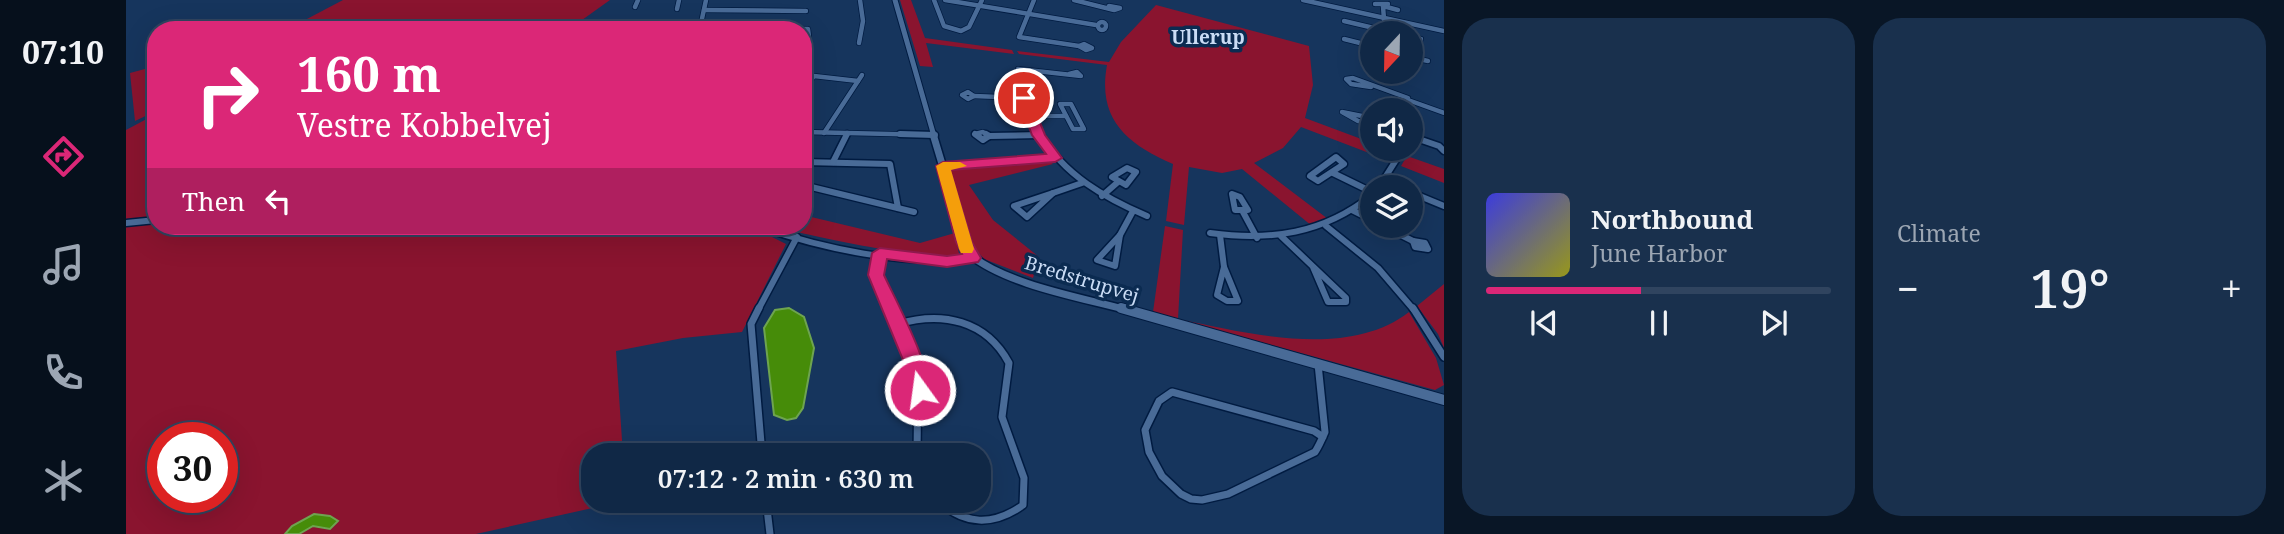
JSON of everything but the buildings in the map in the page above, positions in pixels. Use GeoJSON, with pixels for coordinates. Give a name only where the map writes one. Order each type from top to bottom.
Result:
{"type":"FeatureCollection","features":[{"type":"Feature","properties":{"kind":"street"},"geometry":{"type":"LineString","coordinates":[[635,7],[638,0]]}},
{"type":"Feature","properties":{"kind":"street"},"geometry":{"type":"LineString","coordinates":[[677,9],[680,0]]}},
{"type":"Feature","properties":{"kind":"street"},"geometry":{"type":"LineString","coordinates":[[702,21],[706,0]]}},
{"type":"Feature","properties":{"kind":"street"},"geometry":{"type":"LineString","coordinates":[[859,43],[863,21],[860,0]]}},
{"type":"Feature","properties":{"kind":"street"},"geometry":{"type":"LineString","coordinates":[[790,235],[880,253],[947,261],[973,258],[964,242],[895,0]]}},
{"type":"Feature","properties":{"kind":"street"},"geometry":{"type":"LineString","coordinates":[[934,0],[944,26],[956,30],[969,27],[980,3]]}},
{"type":"Feature","properties":{"kind":"street"},"geometry":{"type":"LineString","coordinates":[[945,0],[980,3],[1096,25]]}},
{"type":"Feature","properties":{"kind":"street"},"geometry":{"type":"LineString","coordinates":[[1034,0],[1019,37],[1079,46]]}},
{"type":"Feature","properties":{"kind":"street"},"geometry":{"type":"LineString","coordinates":[[1074,0],[1109,6]]}},
{"type":"Feature","properties":{"kind":"street"},"geometry":{"type":"LineString","coordinates":[[1303,0],[1444,31]]}},
{"type":"Feature","properties":{"kind":"street"},"geometry":{"type":"LineString","coordinates":[[1383,6],[1384,21]]}},
{"type":"Feature","properties":{"kind":"street"},"geometry":{"type":"LineString","coordinates":[[704,10],[806,11]]}},
{"type":"Feature","properties":{"kind":"street"},"geometry":{"type":"LineString","coordinates":[[1344,21],[1360,25]]}},
{"type":"Feature","properties":{"kind":"street"},"geometry":{"type":"LineString","coordinates":[[1344,39],[1360,43]]}},
{"type":"Feature","properties":{"kind":"street"},"geometry":{"type":"LineString","coordinates":[[1423,60],[1428,61]]}},
{"type":"Feature","properties":{"kind":"street"},"geometry":{"type":"LineString","coordinates":[[1069,74],[1018,69],[1024,98],[1038,135],[1055,158],[1082,183],[1102,196],[1147,216]]}},
{"type":"Feature","properties":{"kind":"street"},"geometry":{"type":"LineString","coordinates":[[824,133],[862,75]]}},
{"type":"Feature","properties":{"kind":"street"},"geometry":{"type":"LineString","coordinates":[[812,79],[814,76],[858,81]]}},
{"type":"Feature","properties":{"kind":"street"},"geometry":{"type":"LineString","coordinates":[[1371,87],[1408,97],[1443,111]]}},
{"type":"Feature","properties":{"kind":"street"},"geometry":{"type":"LineString","coordinates":[[974,96],[1024,98]]}},
{"type":"Feature","properties":{"kind":"street"},"geometry":{"type":"LineString","coordinates":[[1060,104],[1071,104],[1084,129],[1073,129],[1066,116],[1060,104]]}},
{"type":"Feature","properties":{"kind":"street"},"geometry":{"type":"LineString","coordinates":[[1030,116],[1066,116]]}},
{"type":"Feature","properties":{"kind":"street"},"geometry":{"type":"LineString","coordinates":[[812,132],[934,135]]}},
{"type":"Feature","properties":{"kind":"street"},"geometry":{"type":"LineString","coordinates":[[833,162],[848,134]]}},
{"type":"Feature","properties":{"kind":"street"},"geometry":{"type":"LineString","coordinates":[[989,136],[1038,135]]}},
{"type":"Feature","properties":{"kind":"street"},"geometry":{"type":"LineString","coordinates":[[1423,140],[1441,145],[1444,151]]}},
{"type":"Feature","properties":{"kind":"street"},"geometry":{"type":"LineString","coordinates":[[943,166],[1055,158]]}},
{"type":"Feature","properties":{"kind":"street"},"geometry":{"type":"LineString","coordinates":[[1332,158],[1344,161],[1333,173],[1318,181],[1310,176],[1332,158]]}},
{"type":"Feature","properties":{"kind":"street"},"geometry":{"type":"LineString","coordinates":[[812,162],[890,164],[898,208]]}},
{"type":"Feature","properties":{"kind":"street"},"geometry":{"type":"LineString","coordinates":[[1333,173],[1360,187]]}},
{"type":"Feature","properties":{"kind":"street"},"geometry":{"type":"LineString","coordinates":[[1102,196],[1118,182]]}},
{"type":"Feature","properties":{"kind":"street"},"geometry":{"type":"LineString","coordinates":[[1054,193],[1027,217],[1014,206],[1082,183]]}},
{"type":"Feature","properties":{"kind":"street"},"geometry":{"type":"LineString","coordinates":[[812,187],[914,212]]}},
{"type":"Feature","properties":{"kind":"street"},"geometry":{"type":"LineString","coordinates":[[1423,197],[1444,206]]}},
{"type":"Feature","properties":{"kind":"street"},"geometry":{"type":"LineString","coordinates":[[1210,233],[1257,238],[1281,236],[1326,226],[1360,203]]}},
{"type":"Feature","properties":{"kind":"street"},"geometry":{"type":"LineString","coordinates":[[1352,210],[1360,214]]}},
{"type":"Feature","properties":{"kind":"street"},"geometry":{"type":"LineString","coordinates":[[1120,235],[1115,266],[1097,260],[1120,235],[1133,211]]}},
{"type":"Feature","properties":{"kind":"street"},"geometry":{"type":"LineString","coordinates":[[1243,212],[1257,238]]}},
{"type":"Feature","properties":{"kind":"street"},"geometry":{"type":"LineString","coordinates":[[126,223],[147,221]]}},
{"type":"Feature","properties":{"kind":"street"},"geometry":{"type":"LineString","coordinates":[[1326,226],[1366,258],[1396,288],[1417,313],[1444,358]]}},
{"type":"Feature","properties":{"kind":"street"},"geometry":{"type":"LineString","coordinates":[[1220,235],[1224,267],[1238,301],[1227,301],[1217,295],[1224,267]]}},
{"type":"Feature","properties":{"kind":"street"},"geometry":{"type":"LineString","coordinates":[[1281,236],[1346,298],[1346,302],[1328,302],[1312,267]]}},
{"type":"Feature","properties":{"kind":"street"},"geometry":{"type":"LineString","coordinates":[[761,443],[751,324],[797,237]]}},
{"type":"Feature","properties":{"kind":"street"},"geometry":{"type":"LineString","coordinates":[[1407,238],[1413,241]]}},
{"type":"Feature","properties":{"kind":"street"},"geometry":{"type":"LineString","coordinates":[[880,253],[876,275],[918,372],[918,443]]}},
{"type":"Feature","properties":{"kind":"street","name":"Bredstrupvej"},"geometry":{"type":"LineString","coordinates":[[973,258],[989,268],[1086,300],[1444,400]]}},
{"type":"Feature","properties":{"kind":"street"},"geometry":{"type":"LineString","coordinates":[[898,324],[915,318],[942,316],[967,322],[992,338],[1009,362],[1009,384],[1002,414],[1027,483],[1023,505],[1007,518],[988,523],[963,518],[956,513]]}},
{"type":"Feature","properties":{"kind":"street"},"geometry":{"type":"LineString","coordinates":[[1318,364],[1323,437],[1313,455],[1251,484],[1203,500],[1186,497],[1171,488],[1147,441],[1145,430],[1161,398],[1172,392],[1314,431],[1323,437]]}},
{"type":"Feature","properties":{"kind":"street"},"geometry":{"type":"LineString","coordinates":[[768,513],[770,534]]}},
{"type":"Feature","properties":{"kind":"shaded area"},"geometry":{"type":"Polygon","coordinates":[[[343,0],[610,0],[581,21],[303,21],[343,0]]]}},
{"type":"Feature","properties":{"kind":"shaded area"},"geometry":{"type":"Polygon","coordinates":[[[900,0],[911,0],[925,38],[1012,50],[1014,54],[926,43],[933,67],[920,66],[900,0]]]}},
{"type":"Feature","properties":{"kind":"shaded area"},"geometry":{"type":"Polygon","coordinates":[[[1156,5],[1309,46],[1313,85],[1305,118],[1360,139],[1360,150],[1301,127],[1283,148],[1254,163],[1328,219],[1312,226],[1242,169],[1222,173],[1189,167],[1184,225],[1166,221],[1173,164],[1129,138],[1111,115],[1105,84],[1107,65],[1019,54],[1017,51],[1109,62],[1121,42],[1156,5]]]}},
{"type":"Feature","properties":{"kind":"shaded area"},"geometry":{"type":"Polygon","coordinates":[[[147,68],[147,115],[135,121],[130,73],[147,68]]]}},
{"type":"Feature","properties":{"kind":"shaded area"},"geometry":{"type":"Polygon","coordinates":[[[147,119],[147,235],[768,235],[786,244],[742,332],[683,338],[616,351],[622,443],[581,443],[581,511],[476,534],[126,534],[126,130],[147,119]]]}},
{"type":"Feature","properties":{"kind":"shaded area"},"geometry":{"type":"Polygon","coordinates":[[[1404,161],[1421,161],[1444,169],[1444,183],[1401,166],[1404,161]]]}},
{"type":"Feature","properties":{"kind":"shaded area"},"geometry":{"type":"Polygon","coordinates":[[[1050,162],[1053,164],[969,185],[993,220],[1039,257],[1033,278],[984,259],[971,241],[950,169],[1050,162]]]}},
{"type":"Feature","properties":{"kind":"shaded area"},"geometry":{"type":"Polygon","coordinates":[[[812,217],[920,243],[955,233],[959,254],[925,255],[812,235],[812,217]]]}},
{"type":"Feature","properties":{"kind":"shaded area"},"geometry":{"type":"Polygon","coordinates":[[[1165,226],[1183,230],[1178,319],[1265,336],[1327,339],[1384,327],[1409,312],[1436,358],[1444,385],[1435,390],[1177,319],[1153,312],[1165,226]]]}},
{"type":"Feature","properties":{"kind":"shaded area"},"geometry":{"type":"Polygon","coordinates":[[[1444,284],[1444,348],[1438,334],[1417,306],[1444,284]]]}},
{"type":"Feature","properties":{"kind":"shaded area"},"geometry":{"type":"Polygon","coordinates":[[[789,308],[804,317],[814,348],[803,408],[796,418],[787,420],[774,415],[764,328],[775,310],[789,308]]]}},
{"type":"Feature","properties":{"kind":"shaded area"},"geometry":{"type":"Polygon","coordinates":[[[314,514],[330,516],[338,521],[330,529],[313,526],[299,534],[285,534],[292,526],[314,514]]]}},
{"type":"Feature","properties":{"kind":"slow traffic"},"geometry":{"type":"LineString","coordinates":[[960,166],[943,166],[967,249]]}},
{"type":"Feature","properties":{"kind":"district","name":"Ullerup"},"geometry":{"type":"Point","coordinates":[1208,37]}},
{"type":"Feature","properties":{"kind":"route"},"geometry":{"type":"LineString","coordinates":[[920,390],[918,372],[876,275],[880,253],[947,261],[973,258],[964,242],[943,166],[1055,158],[1038,135],[1024,98]]}}]}
